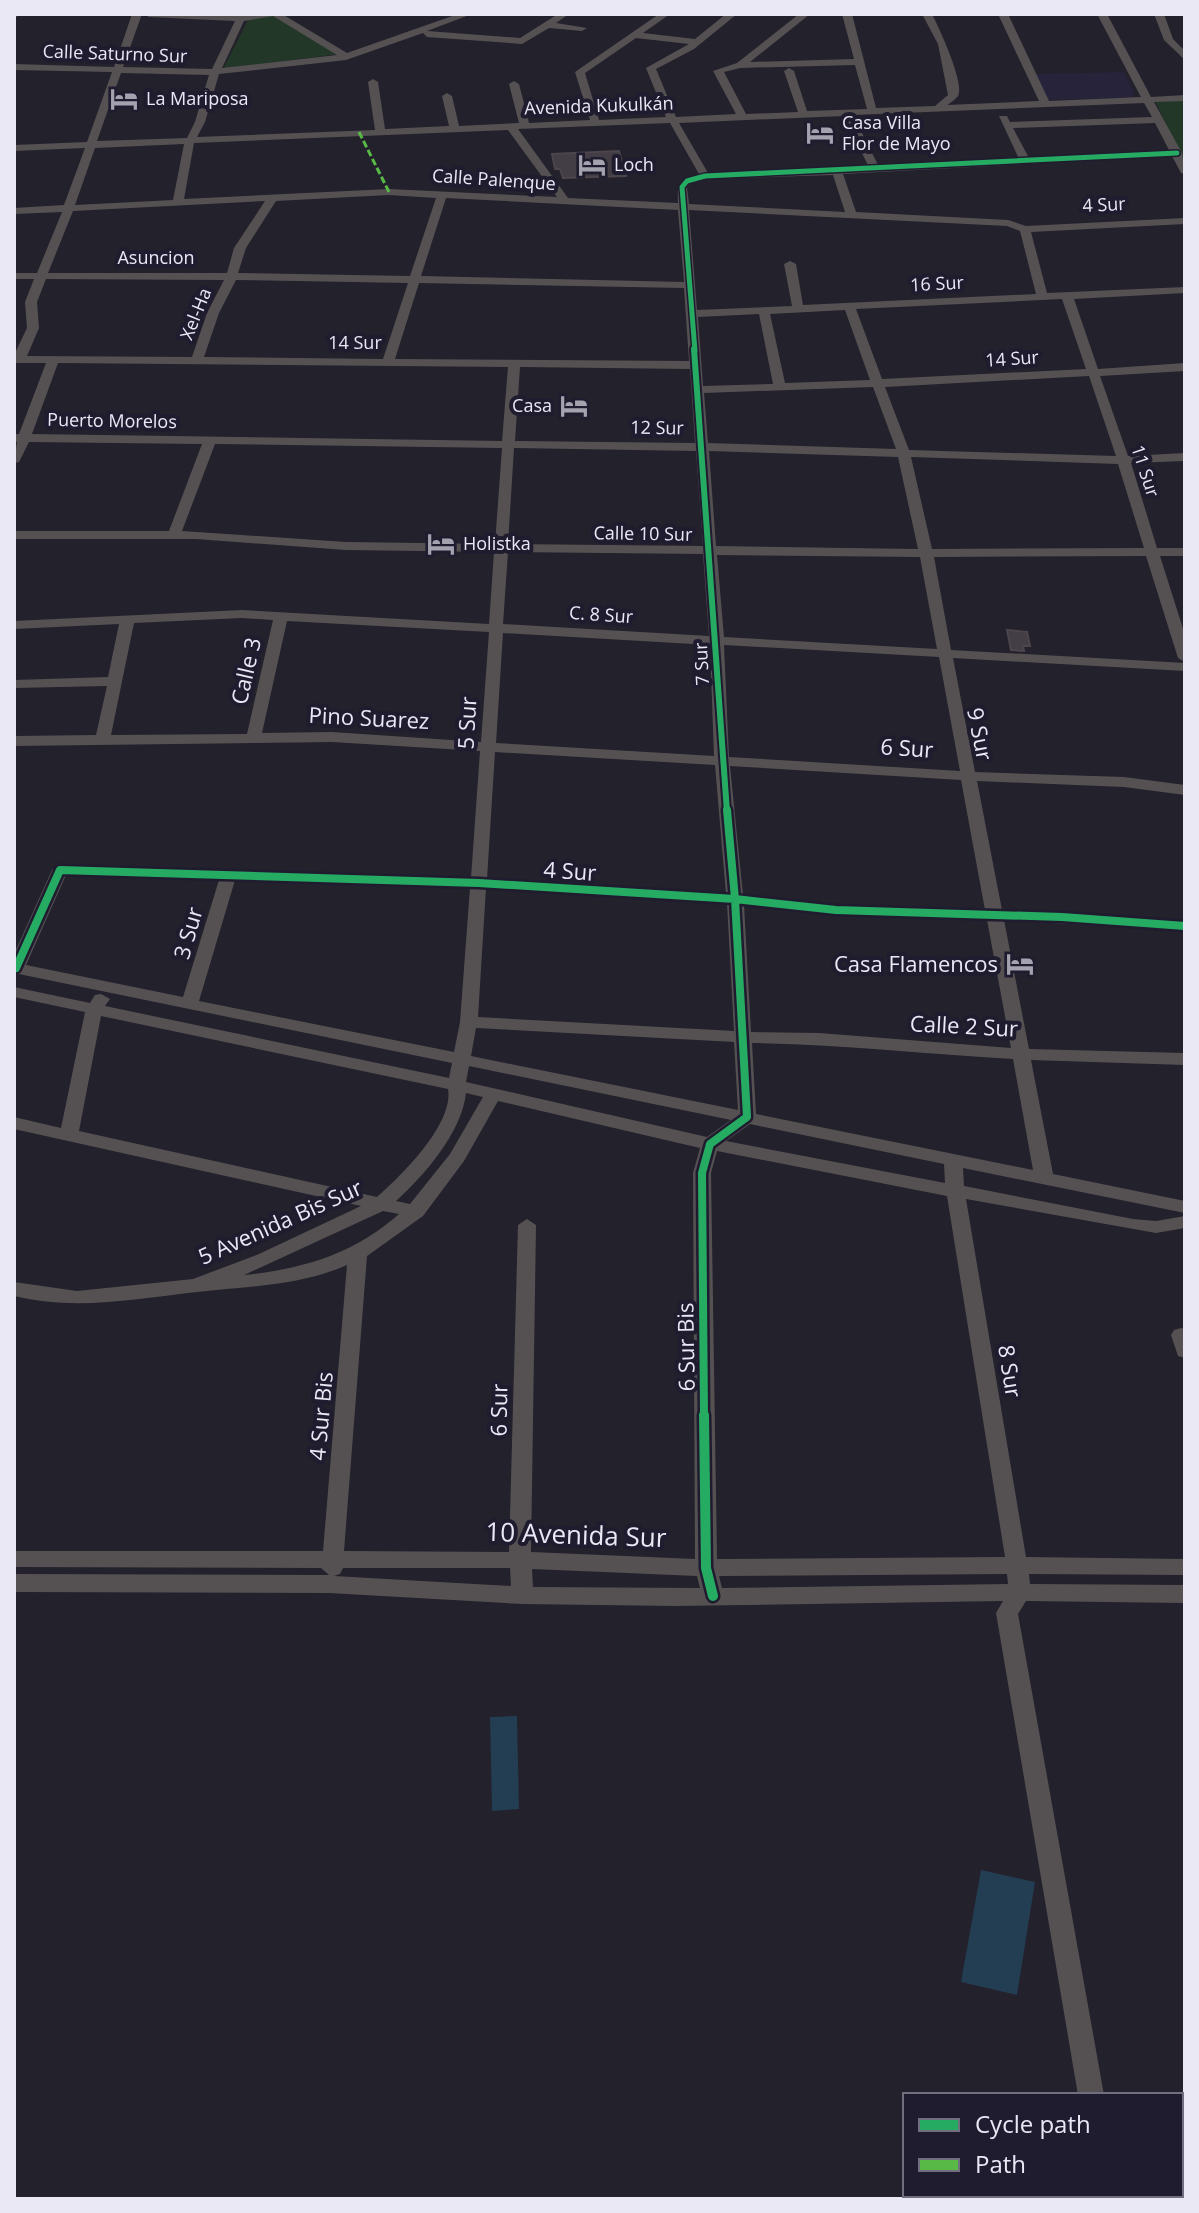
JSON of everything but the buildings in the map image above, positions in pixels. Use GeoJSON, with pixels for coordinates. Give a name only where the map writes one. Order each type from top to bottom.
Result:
{"type":"FeatureCollection","features":[{"type":"Feature","properties":{"kind":"street"},"geometry":{"type":"LineString","coordinates":[[17,359],[33,328],[29,307],[69,207],[137,14]]}},
{"type":"Feature","properties":{"kind":"street"},"geometry":{"type":"LineString","coordinates":[[149,14],[241,19],[264,16]]}},
{"type":"Feature","properties":{"kind":"street"},"geometry":{"type":"LineString","coordinates":[[276,14],[346,57]]}},
{"type":"Feature","properties":{"kind":"street"},"geometry":{"type":"LineString","coordinates":[[424,14],[453,21]]}},
{"type":"Feature","properties":{"kind":"street","name":"Calle Saturno Sur"},"geometry":{"type":"LineString","coordinates":[[14,67],[215,72],[346,57],[467,14]]}},
{"type":"Feature","properties":{"kind":"street"},"geometry":{"type":"LineString","coordinates":[[420,33],[522,41],[564,14]]}},
{"type":"Feature","properties":{"kind":"street"},"geometry":{"type":"LineString","coordinates":[[595,122],[580,72],[665,14]]}},
{"type":"Feature","properties":{"kind":"street"},"geometry":{"type":"LineString","coordinates":[[705,176],[673,119],[651,68],[697,42],[732,14]]}},
{"type":"Feature","properties":{"kind":"street"},"geometry":{"type":"LineString","coordinates":[[740,65],[805,14]]}},
{"type":"Feature","properties":{"kind":"street"},"geometry":{"type":"LineString","coordinates":[[847,14],[872,110]]}},
{"type":"Feature","properties":{"kind":"street"},"geometry":{"type":"LineString","coordinates":[[927,14],[943,44],[954,90],[953,96],[940,106]]}},
{"type":"Feature","properties":{"kind":"street"},"geometry":{"type":"LineString","coordinates":[[1003,14],[1045,103]]}},
{"type":"Feature","properties":{"kind":"street"},"geometry":{"type":"LineString","coordinates":[[1102,14],[1185,171]]}},
{"type":"Feature","properties":{"kind":"street"},"geometry":{"type":"LineString","coordinates":[[1159,14],[1169,40],[1184,55]]}},
{"type":"Feature","properties":{"kind":"street"},"geometry":{"type":"LineString","coordinates":[[178,202],[189,143],[200,122],[215,72],[241,19]]}},
{"type":"Feature","properties":{"kind":"street"},"geometry":{"type":"LineString","coordinates":[[548,25],[582,28]]}},
{"type":"Feature","properties":{"kind":"street"},"geometry":{"type":"LineString","coordinates":[[635,35],[697,42]]}},
{"type":"Feature","properties":{"kind":"street"},"geometry":{"type":"LineString","coordinates":[[743,117],[718,71],[740,65],[859,62]]}},
{"type":"Feature","properties":{"kind":"street"},"geometry":{"type":"LineString","coordinates":[[789,71],[803,113]]}},
{"type":"Feature","properties":{"kind":"street"},"geometry":{"type":"LineString","coordinates":[[373,82],[380,131]]}},
{"type":"Feature","properties":{"kind":"street"},"geometry":{"type":"LineString","coordinates":[[514,84],[524,125]]}},
{"type":"Feature","properties":{"kind":"street"},"geometry":{"type":"LineString","coordinates":[[447,96],[454,127]]}},
{"type":"Feature","properties":{"kind":"street","name":"Avenida Kukulkán"},"geometry":{"type":"LineString","coordinates":[[14,148],[189,143],[454,127],[1185,98]]}},
{"type":"Feature","properties":{"kind":"street"},"geometry":{"type":"LineString","coordinates":[[997,105],[1025,161]]}},
{"type":"Feature","properties":{"kind":"street"},"geometry":{"type":"LineString","coordinates":[[846,111],[876,170]]}},
{"type":"Feature","properties":{"kind":"street"},"geometry":{"type":"LineString","coordinates":[[1007,125],[1160,120]]}},
{"type":"Feature","properties":{"kind":"street"},"geometry":{"type":"LineString","coordinates":[[510,125],[566,202]]}},
{"type":"Feature","properties":{"kind":"street"},"geometry":{"type":"LineString","coordinates":[[684,209],[682,187],[687,181],[705,176],[837,172],[1177,153]]}},
{"type":"Feature","properties":{"kind":"street"},"geometry":{"type":"LineString","coordinates":[[837,172],[852,217]]}},
{"type":"Feature","properties":{"kind":"street","name":"Calle Palenque"},"geometry":{"type":"LineString","coordinates":[[14,211],[389,192],[1022,227]]}},
{"type":"Feature","properties":{"kind":"street"},"geometry":{"type":"LineString","coordinates":[[388,361],[412,278],[442,194]]}},
{"type":"Feature","properties":{"kind":"street","name":"Xel-Ha"},"geometry":{"type":"LineString","coordinates":[[197,361],[244,238],[273,197]]}},
{"type":"Feature","properties":{"kind":"street","name":"7 Sur"},"geometry":{"type":"LineString","coordinates":[[684,209],[717,643],[722,760],[735,899],[740,1037],[747,1117]]}},
{"type":"Feature","properties":{"kind":"street","name":"4 Sur"},"geometry":{"type":"LineString","coordinates":[[1022,227],[1185,221]]}},
{"type":"Feature","properties":{"kind":"street"},"geometry":{"type":"LineString","coordinates":[[1022,227],[1042,297]]}},
{"type":"Feature","properties":{"kind":"street"},"geometry":{"type":"LineString","coordinates":[[790,264],[798,309]]}},
{"type":"Feature","properties":{"kind":"street","name":"Asuncion"},"geometry":{"type":"LineString","coordinates":[[14,276],[412,278]]}},
{"type":"Feature","properties":{"kind":"street"},"geometry":{"type":"LineString","coordinates":[[412,278],[688,285]]}},
{"type":"Feature","properties":{"kind":"street","name":"16 Sur"},"geometry":{"type":"LineString","coordinates":[[691,314],[1185,290]]}},
{"type":"Feature","properties":{"kind":"street","name":"11 Sur"},"geometry":{"type":"LineString","coordinates":[[1067,296],[1185,658]]}},
{"type":"Feature","properties":{"kind":"street","name":"9 Sur"},"geometry":{"type":"LineString","coordinates":[[849,306],[903,451],[926,553],[942,652],[1044,1177]]}},
{"type":"Feature","properties":{"kind":"street"},"geometry":{"type":"LineString","coordinates":[[764,311],[779,385]]}},
{"type":"Feature","properties":{"kind":"street","name":"14 Sur"},"geometry":{"type":"LineString","coordinates":[[17,359],[696,365]]}},
{"type":"Feature","properties":{"kind":"street"},"geometry":{"type":"LineString","coordinates":[[14,459],[19,438],[53,359]]}},
{"type":"Feature","properties":{"kind":"street","name":"5 Sur"},"geometry":{"type":"LineString","coordinates":[[456,1085],[469,1022],[514,362]]}},
{"type":"Feature","properties":{"kind":"street","name":"14 Sur"},"geometry":{"type":"LineString","coordinates":[[698,390],[1185,367]]}},
{"type":"Feature","properties":{"kind":"street","name":"Puerto Morelos"},"geometry":{"type":"LineString","coordinates":[[19,438],[210,440]]}},
{"type":"Feature","properties":{"kind":"street"},"geometry":{"type":"LineString","coordinates":[[174,535],[210,440]]}},
{"type":"Feature","properties":{"kind":"street","name":"12 Sur"},"geometry":{"type":"LineString","coordinates":[[210,440],[903,451],[1104,458],[1185,455]]}},
{"type":"Feature","properties":{"kind":"street","name":"Calle 10 Sur"},"geometry":{"type":"LineString","coordinates":[[14,535],[174,535],[346,546],[926,553],[1185,552]]}},
{"type":"Feature","properties":{"kind":"street","name":"C. 8 Sur"},"geometry":{"type":"LineString","coordinates":[[14,625],[242,614],[1185,667]]}},
{"type":"Feature","properties":{"kind":"street","name":"Calle 3"},"geometry":{"type":"LineString","coordinates":[[254,737],[281,616]]}},
{"type":"Feature","properties":{"kind":"street"},"geometry":{"type":"LineString","coordinates":[[103,739],[127,621]]}},
{"type":"Feature","properties":{"kind":"street"},"geometry":{"type":"LineString","coordinates":[[14,684],[114,681]]}},
{"type":"Feature","properties":{"kind":"street","name":"Pino Suarez"},"geometry":{"type":"LineString","coordinates":[[14,741],[332,737],[722,760]]}},
{"type":"Feature","properties":{"kind":"street","name":"6 Sur"},"geometry":{"type":"LineString","coordinates":[[722,760],[966,776],[1124,782],[1185,790]]}},
{"type":"Feature","properties":{"kind":"street","name":"4 Sur"},"geometry":{"type":"LineString","coordinates":[[15,968],[60,870],[479,883],[735,899],[784,907],[1062,917],[1185,926]]}},
{"type":"Feature","properties":{"kind":"street","name":"3 Sur"},"geometry":{"type":"LineString","coordinates":[[190,1003],[228,876]]}},
{"type":"Feature","properties":{"kind":"street"},"geometry":{"type":"LineString","coordinates":[[15,968],[1185,1207]]}},
{"type":"Feature","properties":{"kind":"street"},"geometry":{"type":"LineString","coordinates":[[69,1135],[94,1009],[109,987]]}},
{"type":"Feature","properties":{"kind":"street"},"geometry":{"type":"LineString","coordinates":[[14,992],[456,1085],[710,1144],[955,1188],[1133,1225],[1156,1227],[1185,1222]]}},
{"type":"Feature","properties":{"kind":"street","name":"Calle 2 Sur"},"geometry":{"type":"LineString","coordinates":[[469,1022],[740,1037],[819,1038],[914,1048],[1020,1054],[1185,1059]]}},
{"type":"Feature","properties":{"kind":"street","name":"5 Avenida Bis Sur"},"geometry":{"type":"LineString","coordinates":[[197,1285],[266,1259],[381,1204],[404,1184],[430,1154],[451,1116],[458,1096],[456,1085]]}},
{"type":"Feature","properties":{"kind":"street","name":"5 Avenida Bis Sur"},"geometry":{"type":"LineString","coordinates":[[14,1289],[99,1299],[295,1275],[337,1262],[385,1236],[416,1212],[434,1193],[469,1142],[493,1094]]}},
{"type":"Feature","properties":{"kind":"street"},"geometry":{"type":"LineString","coordinates":[[710,1144],[747,1117]]}},
{"type":"Feature","properties":{"kind":"street"},"geometry":{"type":"LineString","coordinates":[[14,1123],[416,1212]]}},
{"type":"Feature","properties":{"kind":"street","name":"6 Sur Bis"},"geometry":{"type":"LineString","coordinates":[[710,1144],[702,1173],[706,1568],[713,1596]]}},
{"type":"Feature","properties":{"kind":"street","name":"8 Sur"},"geometry":{"type":"LineString","coordinates":[[953,1159],[955,1188],[1020,1592]]}},
{"type":"Feature","properties":{"kind":"street","name":"6 Sur"},"geometry":{"type":"LineString","coordinates":[[523,1595],[520,1560],[527,1225]]}},
{"type":"Feature","properties":{"kind":"street","name":"4 Sur Bis"},"geometry":{"type":"LineString","coordinates":[[329,1584],[334,1558],[358,1252]]}},
{"type":"Feature","properties":{"kind":"street","name":"10 Avenida Sur"},"geometry":{"type":"LineString","coordinates":[[14,1559],[520,1560],[706,1568],[1185,1567]]}},
{"type":"Feature","properties":{"kind":"street"},"geometry":{"type":"LineString","coordinates":[[14,1583],[329,1584],[523,1595],[1185,1594]]}},
{"type":"Feature","properties":{"kind":"street"},"geometry":{"type":"LineString","coordinates":[[1020,1592],[1007,1613],[1091,2093]]}},
{"type":"Feature","properties":{"kind":"shaded area"},"geometry":{"type":"Polygon","coordinates":[[[1124,72],[1134,93],[1132,97],[1048,100],[1034,74],[1124,72]]]}},
{"type":"Feature","properties":{"kind":"green space"},"geometry":{"type":"Polygon","coordinates":[[[272,14],[339,54],[223,69],[248,20],[272,14]]]}},
{"type":"Feature","properties":{"kind":"green space"},"geometry":{"type":"Polygon","coordinates":[[[1185,100],[1185,163],[1155,101],[1185,100]]]}},
{"type":"Feature","properties":{"kind":"water"},"geometry":{"type":"Polygon","coordinates":[[[517,1716],[519,1809],[492,1811],[490,1717],[517,1716]]]}},
{"type":"Feature","properties":{"kind":"water"},"geometry":{"type":"Polygon","coordinates":[[[981,1870],[1035,1882],[1017,1995],[961,1982],[981,1870]]]}},
{"type":"Feature","properties":{"kind":"marked path"},"geometry":{"type":"LineString","coordinates":[[359,132],[389,192]]}},
{"type":"Feature","properties":{"kind":"cycle path"},"geometry":{"type":"LineString","coordinates":[[713,1596],[706,1568],[702,1173],[710,1144],[747,1117],[735,899],[722,760],[717,643],[682,187],[687,181],[705,176],[1177,153]]}},
{"type":"Feature","properties":{"kind":"cycle path"},"geometry":{"type":"LineString","coordinates":[[16,968],[60,870],[479,883],[735,899],[836,910],[1062,917],[1185,926]]}},
{"type":"Feature","properties":{"kind":"place","name":"La Mariposa"},"geometry":{"type":"Point","coordinates":[124,99]}},
{"type":"Feature","properties":{"kind":"place","name":"Casa Villa Flor de Mayo"},"geometry":{"type":"Point","coordinates":[820,133]}},
{"type":"Feature","properties":{"kind":"place","name":"Loch"},"geometry":{"type":"Point","coordinates":[592,165]}},
{"type":"Feature","properties":{"kind":"place","name":"Casa"},"geometry":{"type":"Point","coordinates":[574,406]}},
{"type":"Feature","properties":{"kind":"place","name":"Holistka"},"geometry":{"type":"Point","coordinates":[441,544]}},
{"type":"Feature","properties":{"kind":"place","name":"Casa Flamencos"},"geometry":{"type":"Point","coordinates":[1020,964]}}]}
